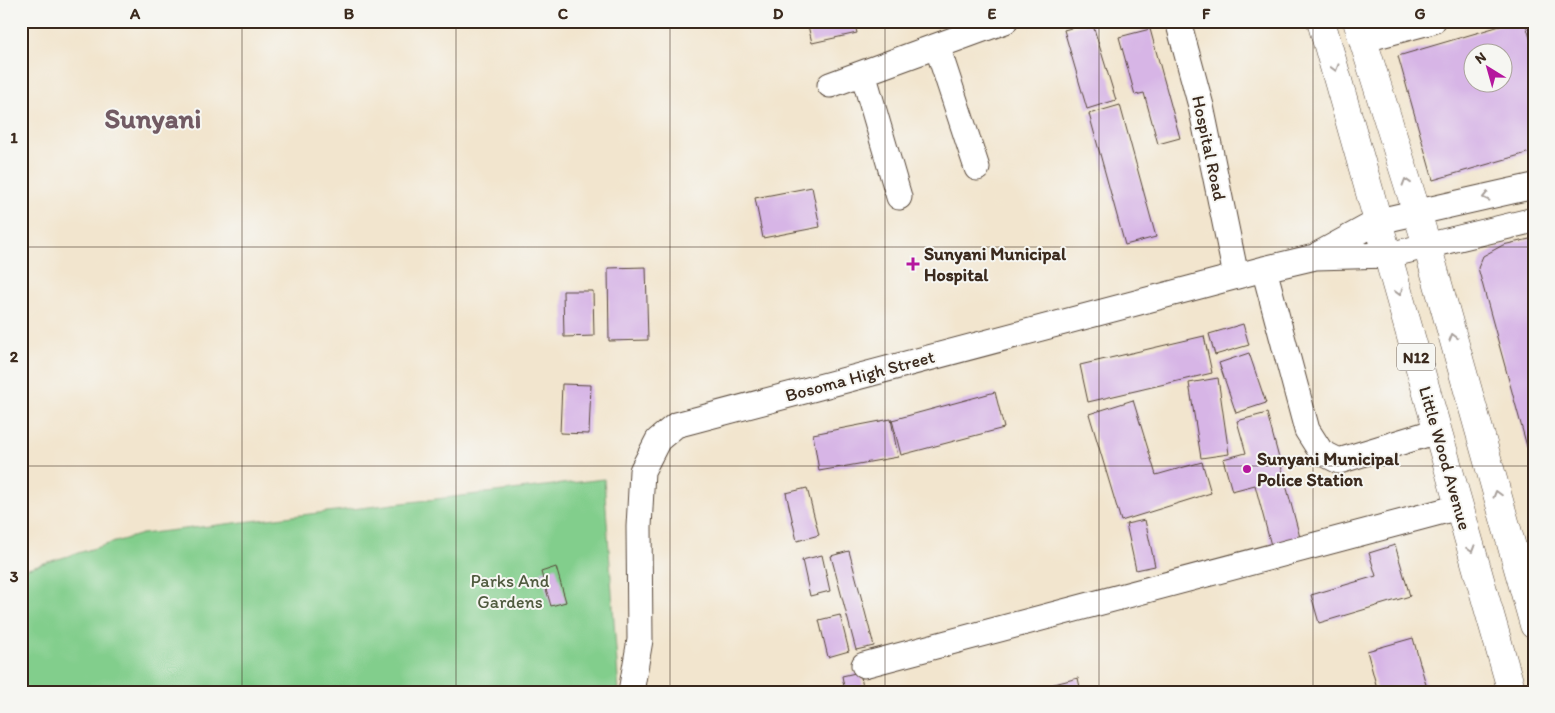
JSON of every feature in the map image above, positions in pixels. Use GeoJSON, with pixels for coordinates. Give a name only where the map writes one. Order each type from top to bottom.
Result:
{"type":"FeatureCollection","features":[{"type":"Feature","properties":{"kind":"highway","name":"Little Wood Avenue"},"geometry":{"type":"LineString","coordinates":[[1321,21],[1389,255],[1436,431],[1512,692]]}},
{"type":"Feature","properties":{"kind":"highway","name":"N12"},"geometry":{"type":"LineString","coordinates":[[1360,31],[1427,246],[1534,625]]}},
{"type":"Feature","properties":{"kind":"street"},"geometry":{"type":"LineString","coordinates":[[830,85],[1005,21]]}},
{"type":"Feature","properties":{"kind":"street","name":"Hospital Road"},"geometry":{"type":"LineString","coordinates":[[1178,21],[1201,106],[1236,276]]}},
{"type":"Feature","properties":{"kind":"street"},"geometry":{"type":"LineString","coordinates":[[1360,31],[1433,21]]}},
{"type":"Feature","properties":{"kind":"street"},"geometry":{"type":"LineString","coordinates":[[937,46],[977,168]]}},
{"type":"Feature","properties":{"kind":"street"},"geometry":{"type":"LineString","coordinates":[[864,73],[899,197]]}},
{"type":"Feature","properties":{"kind":"street","name":"Bosoma High Street"},"geometry":{"type":"LineString","coordinates":[[1315,257],[1379,222],[1534,186]]}},
{"type":"Feature","properties":{"kind":"street","name":"Bosoma High Street"},"geometry":{"type":"LineString","coordinates":[[631,692],[640,640],[639,527],[642,470],[658,440],[676,425],[1264,269],[1315,257],[1389,255],[1534,220]]}},
{"type":"Feature","properties":{"kind":"street"},"geometry":{"type":"LineString","coordinates":[[1264,269],[1307,430],[1321,452],[1339,461],[1436,431]]}},
{"type":"Feature","properties":{"kind":"street"},"geometry":{"type":"LineString","coordinates":[[864,665],[1459,507]]}},
{"type":"Feature","properties":{"kind":"green space","name":"Parks And Gardens"},"geometry":{"type":"Polygon","coordinates":[[[604,479],[619,692],[21,692],[21,570],[142,534],[604,479]]]}},
{"type":"Feature","properties":{"kind":"building"},"geometry":{"type":"Polygon","coordinates":[[[807,21],[854,21],[857,33],[812,43],[807,21]]]}},
{"type":"Feature","properties":{"kind":"building"},"geometry":{"type":"Polygon","coordinates":[[[1517,21],[1525,21],[1534,52],[1534,151],[1433,180],[1398,56],[1517,21]]]}},
{"type":"Feature","properties":{"kind":"building"},"geometry":{"type":"Polygon","coordinates":[[[1092,22],[1116,100],[1087,109],[1064,30],[1092,22]]]}},
{"type":"Feature","properties":{"kind":"building"},"geometry":{"type":"Polygon","coordinates":[[[1150,29],[1180,138],[1158,144],[1144,93],[1135,95],[1119,37],[1150,29]]]}},
{"type":"Feature","properties":{"kind":"building"},"geometry":{"type":"Polygon","coordinates":[[[1120,105],[1156,237],[1125,245],[1089,114],[1120,105]]]}},
{"type":"Feature","properties":{"kind":"building"},"geometry":{"type":"Polygon","coordinates":[[[812,187],[820,227],[763,238],[755,198],[812,187]]]}},
{"type":"Feature","properties":{"kind":"building"},"geometry":{"type":"Polygon","coordinates":[[[1534,238],[1534,449],[1528,450],[1478,268],[1483,256],[1503,245],[1534,238]]]}},
{"type":"Feature","properties":{"kind":"building"},"geometry":{"type":"Polygon","coordinates":[[[646,267],[648,340],[609,341],[608,268],[646,267]]]}},
{"type":"Feature","properties":{"kind":"building"},"geometry":{"type":"Polygon","coordinates":[[[563,291],[593,291],[594,336],[564,337],[563,291]]]}},
{"type":"Feature","properties":{"kind":"building"},"geometry":{"type":"Polygon","coordinates":[[[1243,324],[1249,345],[1215,355],[1209,334],[1243,324]]]}},
{"type":"Feature","properties":{"kind":"building"},"geometry":{"type":"Polygon","coordinates":[[[1204,336],[1212,373],[1088,402],[1080,365],[1204,336]]]}},
{"type":"Feature","properties":{"kind":"building"},"geometry":{"type":"Polygon","coordinates":[[[1249,353],[1266,403],[1236,413],[1219,363],[1249,353]]]}},
{"type":"Feature","properties":{"kind":"building"},"geometry":{"type":"Polygon","coordinates":[[[1218,378],[1229,454],[1201,458],[1189,383],[1218,378]]]}},
{"type":"Feature","properties":{"kind":"building"},"geometry":{"type":"Polygon","coordinates":[[[562,384],[591,385],[589,434],[560,433],[562,384]]]}},
{"type":"Feature","properties":{"kind":"building"},"geometry":{"type":"Polygon","coordinates":[[[995,392],[1004,428],[901,455],[892,420],[995,392]]]}},
{"type":"Feature","properties":{"kind":"building"},"geometry":{"type":"Polygon","coordinates":[[[1133,400],[1156,475],[1202,462],[1211,493],[1121,521],[1089,414],[1133,400]]]}},
{"type":"Feature","properties":{"kind":"building"},"geometry":{"type":"Polygon","coordinates":[[[1267,413],[1302,545],[1273,553],[1255,485],[1232,491],[1223,459],[1246,453],[1237,421],[1267,413]]]}},
{"type":"Feature","properties":{"kind":"building"},"geometry":{"type":"Polygon","coordinates":[[[891,419],[898,457],[819,471],[813,434],[891,419]]]}},
{"type":"Feature","properties":{"kind":"building"},"geometry":{"type":"Polygon","coordinates":[[[807,488],[819,535],[797,541],[786,493],[807,488]]]}},
{"type":"Feature","properties":{"kind":"building"},"geometry":{"type":"Polygon","coordinates":[[[1145,520],[1155,566],[1136,570],[1126,524],[1145,520]]]}},
{"type":"Feature","properties":{"kind":"building"},"geometry":{"type":"Polygon","coordinates":[[[1395,545],[1410,596],[1319,623],[1311,595],[1376,576],[1369,553],[1395,545]]]}},
{"type":"Feature","properties":{"kind":"building"},"geometry":{"type":"Polygon","coordinates":[[[849,551],[874,646],[856,650],[831,556],[849,551]]]}},
{"type":"Feature","properties":{"kind":"building"},"geometry":{"type":"Polygon","coordinates":[[[822,555],[830,591],[810,596],[802,560],[822,555]]]}},
{"type":"Feature","properties":{"kind":"building"},"geometry":{"type":"Polygon","coordinates":[[[556,567],[566,602],[551,606],[541,572],[556,567]]]}},
{"type":"Feature","properties":{"kind":"building"},"geometry":{"type":"Polygon","coordinates":[[[840,615],[849,651],[828,657],[819,620],[840,615]]]}},
{"type":"Feature","properties":{"kind":"building"},"geometry":{"type":"Polygon","coordinates":[[[1413,638],[1428,692],[1378,692],[1367,651],[1413,638]]]}},
{"type":"Feature","properties":{"kind":"building"},"geometry":{"type":"Polygon","coordinates":[[[860,672],[864,692],[845,692],[842,676],[860,672]]]}},
{"type":"Feature","properties":{"kind":"building"},"geometry":{"type":"Polygon","coordinates":[[[1078,678],[1081,692],[1027,692],[1027,691],[1078,678]]]}},
{"type":"Feature","properties":{"kind":"place","name":"Sunyani Municipal Hospital"},"geometry":{"type":"Point","coordinates":[913,264]}},
{"type":"Feature","properties":{"kind":"place","name":"Sunyani Municipal Police Station"},"geometry":{"type":"Point","coordinates":[1247,469]}},
{"type":"Feature","properties":{"kind":"district","name":"Sunyani"},"geometry":{"type":"Point","coordinates":[153,118]}}]}
